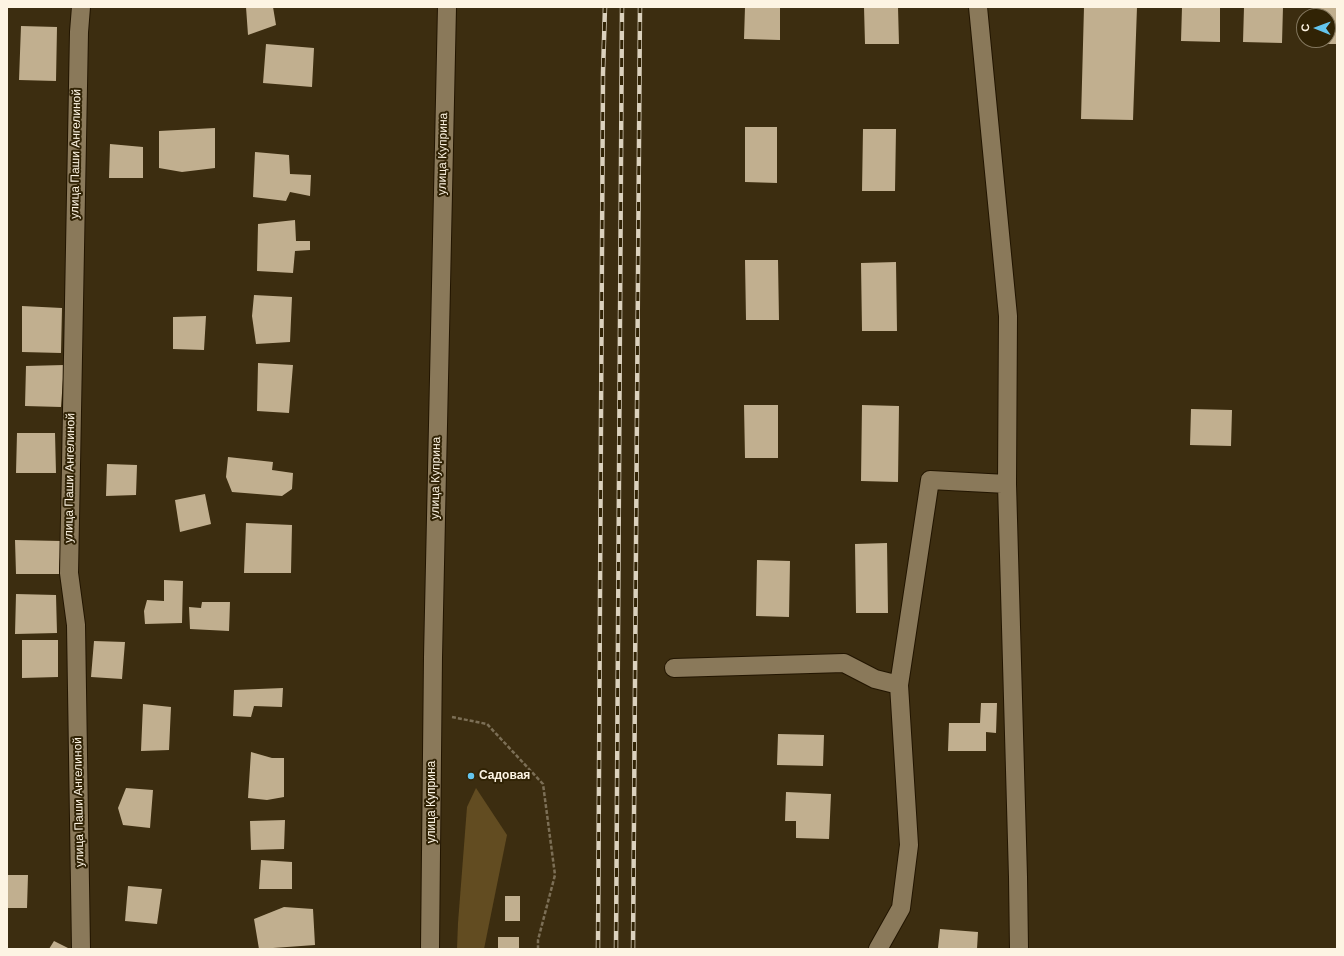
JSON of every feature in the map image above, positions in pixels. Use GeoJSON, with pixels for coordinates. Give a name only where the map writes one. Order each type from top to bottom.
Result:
{"type":"FeatureCollection","features":[{"type":"Feature","properties":{"kind":"street","name":"улица Паши Ангелиной"},"geometry":{"type":"LineString","coordinates":[[81,7],[78,40],[69,573],[76,625],[81,949]]}},
{"type":"Feature","properties":{"kind":"street","name":"улица Куприна"},"geometry":{"type":"LineString","coordinates":[[430,949],[432,712],[447,7]]}},
{"type":"Feature","properties":{"kind":"street"},"geometry":{"type":"LineString","coordinates":[[978,7],[1008,316],[1007,484],[1018,878],[1018,949]]}},
{"type":"Feature","properties":{"kind":"street"},"geometry":{"type":"LineString","coordinates":[[878,949],[901,908],[909,845],[899,685],[930,480],[1007,484]]}},
{"type":"Feature","properties":{"kind":"street"},"geometry":{"type":"LineString","coordinates":[[674,668],[844,663],[875,679],[899,685]]}},
{"type":"Feature","properties":{"kind":"path"},"geometry":{"type":"LineString","coordinates":[[432,712],[486,724],[544,784],[555,875],[538,940],[538,949]]}},
{"type":"Feature","properties":{"kind":"shaded area"},"geometry":{"type":"Polygon","coordinates":[[[476,788],[507,835],[484,949],[457,949],[467,807],[476,788]]]}},
{"type":"Feature","properties":{"kind":"building"},"geometry":{"type":"Polygon","coordinates":[[[246,7],[273,7],[276,25],[248,35],[246,7]]]}},
{"type":"Feature","properties":{"kind":"building"},"geometry":{"type":"Polygon","coordinates":[[[745,7],[780,7],[780,40],[744,39],[745,7]]]}},
{"type":"Feature","properties":{"kind":"building"},"geometry":{"type":"Polygon","coordinates":[[[864,7],[898,7],[899,44],[865,44],[864,7]]]}},
{"type":"Feature","properties":{"kind":"building"},"geometry":{"type":"Polygon","coordinates":[[[1084,7],[1137,7],[1133,120],[1081,119],[1084,7]]]}},
{"type":"Feature","properties":{"kind":"building"},"geometry":{"type":"Polygon","coordinates":[[[1182,7],[1220,7],[1220,42],[1181,41],[1182,7]]]}},
{"type":"Feature","properties":{"kind":"building"},"geometry":{"type":"Polygon","coordinates":[[[1244,7],[1283,7],[1282,43],[1243,42],[1244,7]]]}},
{"type":"Feature","properties":{"kind":"building"},"geometry":{"type":"Polygon","coordinates":[[[1337,7],[1337,44],[1336,8],[1313,8],[1337,7]]]}},
{"type":"Feature","properties":{"kind":"building"},"geometry":{"type":"Polygon","coordinates":[[[21,26],[57,27],[56,81],[19,80],[21,26]]]}},
{"type":"Feature","properties":{"kind":"building"},"geometry":{"type":"Polygon","coordinates":[[[266,44],[314,48],[312,87],[263,83],[266,44]]]}},
{"type":"Feature","properties":{"kind":"building"},"geometry":{"type":"Polygon","coordinates":[[[745,127],[777,127],[777,183],[745,182],[745,127]]]}},
{"type":"Feature","properties":{"kind":"building"},"geometry":{"type":"Polygon","coordinates":[[[215,128],[215,168],[182,172],[159,168],[159,131],[215,128]]]}},
{"type":"Feature","properties":{"kind":"building"},"geometry":{"type":"Polygon","coordinates":[[[863,129],[896,129],[895,191],[862,191],[863,129]]]}},
{"type":"Feature","properties":{"kind":"building"},"geometry":{"type":"Polygon","coordinates":[[[110,144],[143,147],[143,178],[109,178],[110,144]]]}},
{"type":"Feature","properties":{"kind":"building"},"geometry":{"type":"Polygon","coordinates":[[[255,152],[289,155],[290,174],[311,175],[310,196],[290,192],[286,201],[253,197],[255,152]]]}},
{"type":"Feature","properties":{"kind":"building"},"geometry":{"type":"Polygon","coordinates":[[[295,220],[296,241],[310,241],[310,250],[295,251],[293,273],[257,271],[258,224],[295,220]]]}},
{"type":"Feature","properties":{"kind":"building"},"geometry":{"type":"Polygon","coordinates":[[[745,260],[778,260],[779,320],[746,320],[745,260]]]}},
{"type":"Feature","properties":{"kind":"building"},"geometry":{"type":"Polygon","coordinates":[[[896,262],[897,331],[862,331],[861,263],[896,262]]]}},
{"type":"Feature","properties":{"kind":"building"},"geometry":{"type":"Polygon","coordinates":[[[254,295],[292,297],[290,342],[256,344],[252,316],[254,295]]]}},
{"type":"Feature","properties":{"kind":"building"},"geometry":{"type":"Polygon","coordinates":[[[22,306],[62,308],[61,353],[22,352],[22,306]]]}},
{"type":"Feature","properties":{"kind":"building"},"geometry":{"type":"Polygon","coordinates":[[[206,316],[204,350],[173,349],[173,317],[206,316]]]}},
{"type":"Feature","properties":{"kind":"building"},"geometry":{"type":"Polygon","coordinates":[[[258,363],[293,365],[289,413],[257,411],[258,363]]]}},
{"type":"Feature","properties":{"kind":"building"},"geometry":{"type":"Polygon","coordinates":[[[64,365],[61,407],[25,406],[26,366],[64,365]]]}},
{"type":"Feature","properties":{"kind":"building"},"geometry":{"type":"Polygon","coordinates":[[[744,405],[778,405],[778,458],[745,458],[744,405]]]}},
{"type":"Feature","properties":{"kind":"building"},"geometry":{"type":"Polygon","coordinates":[[[862,405],[899,406],[898,482],[861,481],[862,405]]]}},
{"type":"Feature","properties":{"kind":"building"},"geometry":{"type":"Polygon","coordinates":[[[1191,409],[1232,410],[1231,446],[1190,445],[1191,409]]]}},
{"type":"Feature","properties":{"kind":"building"},"geometry":{"type":"Polygon","coordinates":[[[17,433],[55,433],[56,473],[16,473],[17,433]]]}},
{"type":"Feature","properties":{"kind":"building"},"geometry":{"type":"Polygon","coordinates":[[[228,457],[273,462],[272,470],[293,473],[292,489],[282,496],[232,492],[226,477],[228,457]]]}},
{"type":"Feature","properties":{"kind":"building"},"geometry":{"type":"Polygon","coordinates":[[[107,464],[137,465],[136,495],[106,496],[107,464]]]}},
{"type":"Feature","properties":{"kind":"building"},"geometry":{"type":"Polygon","coordinates":[[[205,494],[211,524],[180,532],[175,500],[205,494]]]}},
{"type":"Feature","properties":{"kind":"building"},"geometry":{"type":"Polygon","coordinates":[[[246,523],[292,525],[291,573],[244,573],[246,523]]]}},
{"type":"Feature","properties":{"kind":"building"},"geometry":{"type":"Polygon","coordinates":[[[15,540],[61,541],[59,574],[16,574],[15,540]]]}},
{"type":"Feature","properties":{"kind":"building"},"geometry":{"type":"Polygon","coordinates":[[[887,543],[888,613],[856,613],[855,544],[887,543]]]}},
{"type":"Feature","properties":{"kind":"building"},"geometry":{"type":"Polygon","coordinates":[[[757,560],[790,561],[789,617],[756,616],[757,560]]]}},
{"type":"Feature","properties":{"kind":"building"},"geometry":{"type":"Polygon","coordinates":[[[164,580],[183,581],[182,623],[145,624],[144,611],[147,600],[164,601],[164,580]]]}},
{"type":"Feature","properties":{"kind":"building"},"geometry":{"type":"Polygon","coordinates":[[[16,594],[56,595],[57,633],[15,634],[16,594]]]}},
{"type":"Feature","properties":{"kind":"building"},"geometry":{"type":"Polygon","coordinates":[[[202,602],[230,602],[229,631],[190,629],[189,607],[201,608],[202,602]]]}},
{"type":"Feature","properties":{"kind":"building"},"geometry":{"type":"Polygon","coordinates":[[[22,640],[58,640],[58,677],[22,678],[22,640]]]}},
{"type":"Feature","properties":{"kind":"building"},"geometry":{"type":"Polygon","coordinates":[[[94,641],[125,642],[122,679],[91,677],[94,641]]]}},
{"type":"Feature","properties":{"kind":"building"},"geometry":{"type":"Polygon","coordinates":[[[283,688],[282,707],[254,706],[251,717],[233,716],[234,690],[283,688]]]}},
{"type":"Feature","properties":{"kind":"building"},"geometry":{"type":"Polygon","coordinates":[[[981,703],[997,703],[996,733],[986,732],[986,751],[948,751],[949,723],[980,723],[981,703]]]}},
{"type":"Feature","properties":{"kind":"building"},"geometry":{"type":"Polygon","coordinates":[[[143,704],[171,707],[169,750],[141,751],[143,704]]]}},
{"type":"Feature","properties":{"kind":"building"},"geometry":{"type":"Polygon","coordinates":[[[778,734],[824,735],[823,766],[777,765],[778,734]]]}},
{"type":"Feature","properties":{"kind":"building"},"geometry":{"type":"Polygon","coordinates":[[[251,752],[272,758],[284,758],[284,797],[267,800],[248,798],[251,752]]]}},
{"type":"Feature","properties":{"kind":"building"},"geometry":{"type":"Polygon","coordinates":[[[126,788],[153,790],[150,828],[123,825],[118,808],[126,788]]]}},
{"type":"Feature","properties":{"kind":"building"},"geometry":{"type":"Polygon","coordinates":[[[786,792],[831,794],[829,839],[796,838],[796,821],[785,821],[786,792]]]}},
{"type":"Feature","properties":{"kind":"building"},"geometry":{"type":"Polygon","coordinates":[[[285,820],[284,849],[251,850],[250,821],[285,820]]]}},
{"type":"Feature","properties":{"kind":"building"},"geometry":{"type":"Polygon","coordinates":[[[261,860],[292,862],[292,889],[259,889],[261,860]]]}},
{"type":"Feature","properties":{"kind":"building"},"geometry":{"type":"Polygon","coordinates":[[[7,875],[28,875],[27,908],[7,908],[7,875]]]}},
{"type":"Feature","properties":{"kind":"building"},"geometry":{"type":"Polygon","coordinates":[[[128,886],[162,889],[157,924],[125,921],[128,886]]]}},
{"type":"Feature","properties":{"kind":"building"},"geometry":{"type":"Polygon","coordinates":[[[505,896],[520,896],[520,921],[505,921],[505,896]]]}},
{"type":"Feature","properties":{"kind":"building"},"geometry":{"type":"Polygon","coordinates":[[[284,907],[313,909],[315,945],[259,949],[254,919],[284,907]]]}},
{"type":"Feature","properties":{"kind":"building"},"geometry":{"type":"Polygon","coordinates":[[[940,929],[978,932],[977,949],[938,948],[940,929]]]}},
{"type":"Feature","properties":{"kind":"building"},"geometry":{"type":"Polygon","coordinates":[[[498,937],[519,937],[519,949],[498,949],[498,937]]]}},
{"type":"Feature","properties":{"kind":"building"},"geometry":{"type":"Polygon","coordinates":[[[54,941],[70,949],[49,949],[54,941]]]}},
{"type":"Feature","properties":{"kind":"railway"},"geometry":{"type":"LineString","coordinates":[[598,949],[603,73],[605,7]]}},
{"type":"Feature","properties":{"kind":"railway"},"geometry":{"type":"LineString","coordinates":[[616,949],[622,7]]}},
{"type":"Feature","properties":{"kind":"railway"},"geometry":{"type":"LineString","coordinates":[[633,949],[640,7]]}},
{"type":"Feature","properties":{"kind":"place","name":"Садовая"},"geometry":{"type":"Point","coordinates":[471,776]}}]}
